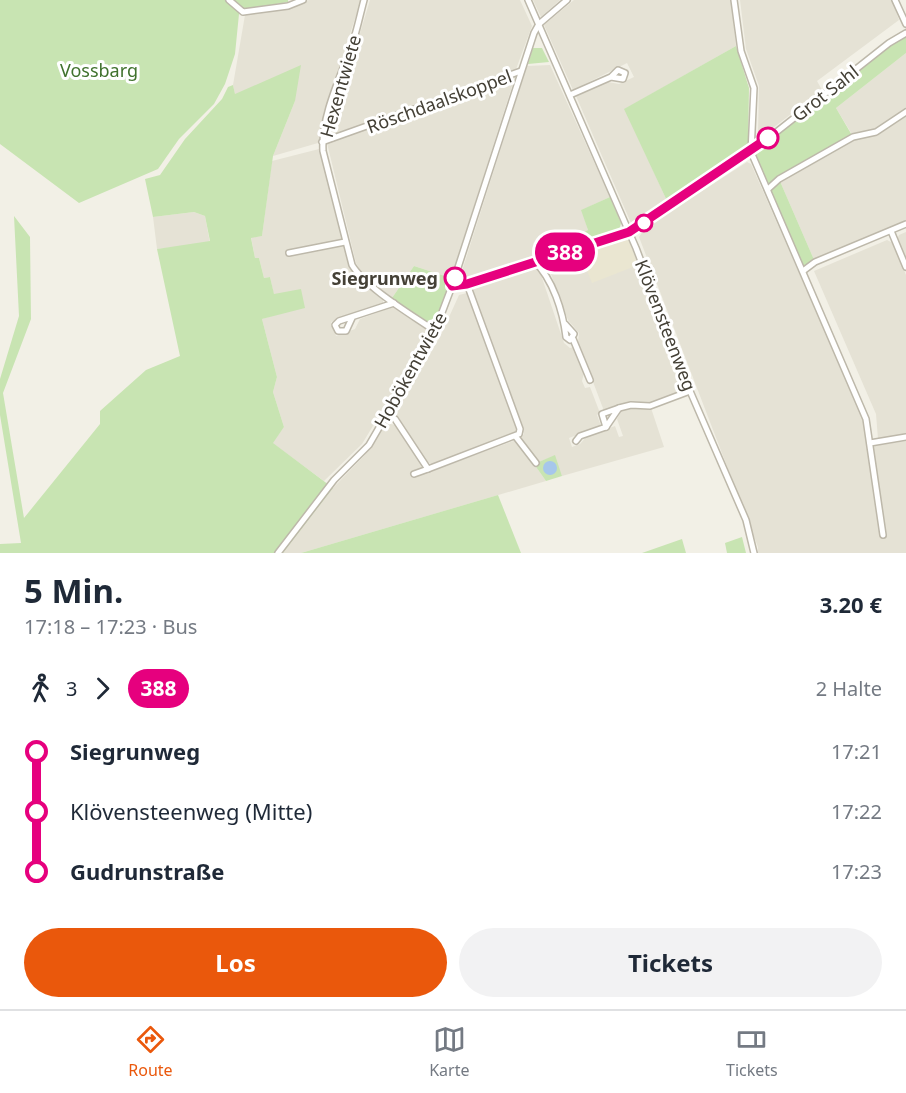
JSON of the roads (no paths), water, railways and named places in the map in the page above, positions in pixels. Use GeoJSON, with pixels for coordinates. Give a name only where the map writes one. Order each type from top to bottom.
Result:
{"type":"FeatureCollection","features":[{"type":"Feature","properties":{"kind":"street"},"geometry":{"type":"LineString","coordinates":[[229,0],[243,12],[288,6],[303,0]]}},
{"type":"Feature","properties":{"kind":"street","name":"Hexentwiete"},"geometry":{"type":"LineString","coordinates":[[364,0],[353,42],[332,98],[322,142],[345,242],[354,270],[394,303],[435,331]]}},
{"type":"Feature","properties":{"kind":"street","name":"Klövensteenweg"},"geometry":{"type":"LineString","coordinates":[[528,0],[629,232],[690,391],[745,517],[754,553]]}},
{"type":"Feature","properties":{"kind":"street"},"geometry":{"type":"LineString","coordinates":[[539,24],[567,0]]}},
{"type":"Feature","properties":{"kind":"street"},"geometry":{"type":"LineString","coordinates":[[734,0],[741,51],[754,88],[751,152],[862,410],[870,443],[883,535]]}},
{"type":"Feature","properties":{"kind":"street"},"geometry":{"type":"LineString","coordinates":[[895,0],[906,24]]}},
{"type":"Feature","properties":{"kind":"street","name":"Hobökentwiete"},"geometry":{"type":"LineString","coordinates":[[278,553],[334,480],[369,445],[435,331],[452,286],[521,71],[539,24]]}},
{"type":"Feature","properties":{"kind":"street","name":"Grot Sahl"},"geometry":{"type":"LineString","coordinates":[[452,286],[467,284],[629,232],[751,152],[889,43],[906,33]]}},
{"type":"Feature","properties":{"kind":"street"},"geometry":{"type":"LineString","coordinates":[[532,41],[546,40]]}},
{"type":"Feature","properties":{"kind":"street","name":"Röschdaalskoppel"},"geometry":{"type":"LineString","coordinates":[[322,142],[521,71]]}},
{"type":"Feature","properties":{"kind":"street"},"geometry":{"type":"LineString","coordinates":[[570,95],[611,77]]}},
{"type":"Feature","properties":{"kind":"street"},"geometry":{"type":"LineString","coordinates":[[768,189],[779,178],[854,137],[876,132],[906,112]]}},
{"type":"Feature","properties":{"kind":"street"},"geometry":{"type":"LineString","coordinates":[[803,272],[815,262],[906,224]]}},
{"type":"Feature","properties":{"kind":"street"},"geometry":{"type":"LineString","coordinates":[[891,231],[906,267]]}},
{"type":"Feature","properties":{"kind":"street"},"geometry":{"type":"LineString","coordinates":[[289,253],[345,242]]}},
{"type":"Feature","properties":{"kind":"street"},"geometry":{"type":"LineString","coordinates":[[544,270],[547,258]]}},
{"type":"Feature","properties":{"kind":"street"},"geometry":{"type":"LineString","coordinates":[[534,261],[544,270],[565,324],[567,339],[573,339],[590,380]]}},
{"type":"Feature","properties":{"kind":"street"},"geometry":{"type":"LineString","coordinates":[[414,474],[516,437],[520,429],[467,284]]}},
{"type":"Feature","properties":{"kind":"street"},"geometry":{"type":"LineString","coordinates":[[352,318],[394,303]]}},
{"type":"Feature","properties":{"kind":"street"},"geometry":{"type":"LineString","coordinates":[[606,427],[602,414],[631,405],[650,406],[690,391]]}},
{"type":"Feature","properties":{"kind":"street"},"geometry":{"type":"LineString","coordinates":[[576,441],[580,436],[606,427],[619,408]]}},
{"type":"Feature","properties":{"kind":"street"},"geometry":{"type":"LineString","coordinates":[[387,414],[395,419],[428,469]]}},
{"type":"Feature","properties":{"kind":"street"},"geometry":{"type":"LineString","coordinates":[[516,437],[536,463]]}},
{"type":"Feature","properties":{"kind":"street"},"geometry":{"type":"LineString","coordinates":[[870,443],[906,437]]}},
{"type":"Feature","properties":{"kind":"water"},"geometry":{"type":"Polygon","coordinates":[[[547,461],[553,461],[557,468],[553,475],[547,475],[543,471],[543,465],[547,461]]]}},
{"type":"Feature","properties":{"kind":"place","name":"Siegrunweg"},"geometry":{"type":"Point","coordinates":[455,278]}},
{"type":"Feature","properties":{"kind":"park label","name":"Vossbarg"},"geometry":{"type":"Point","coordinates":[99,70]}}]}
